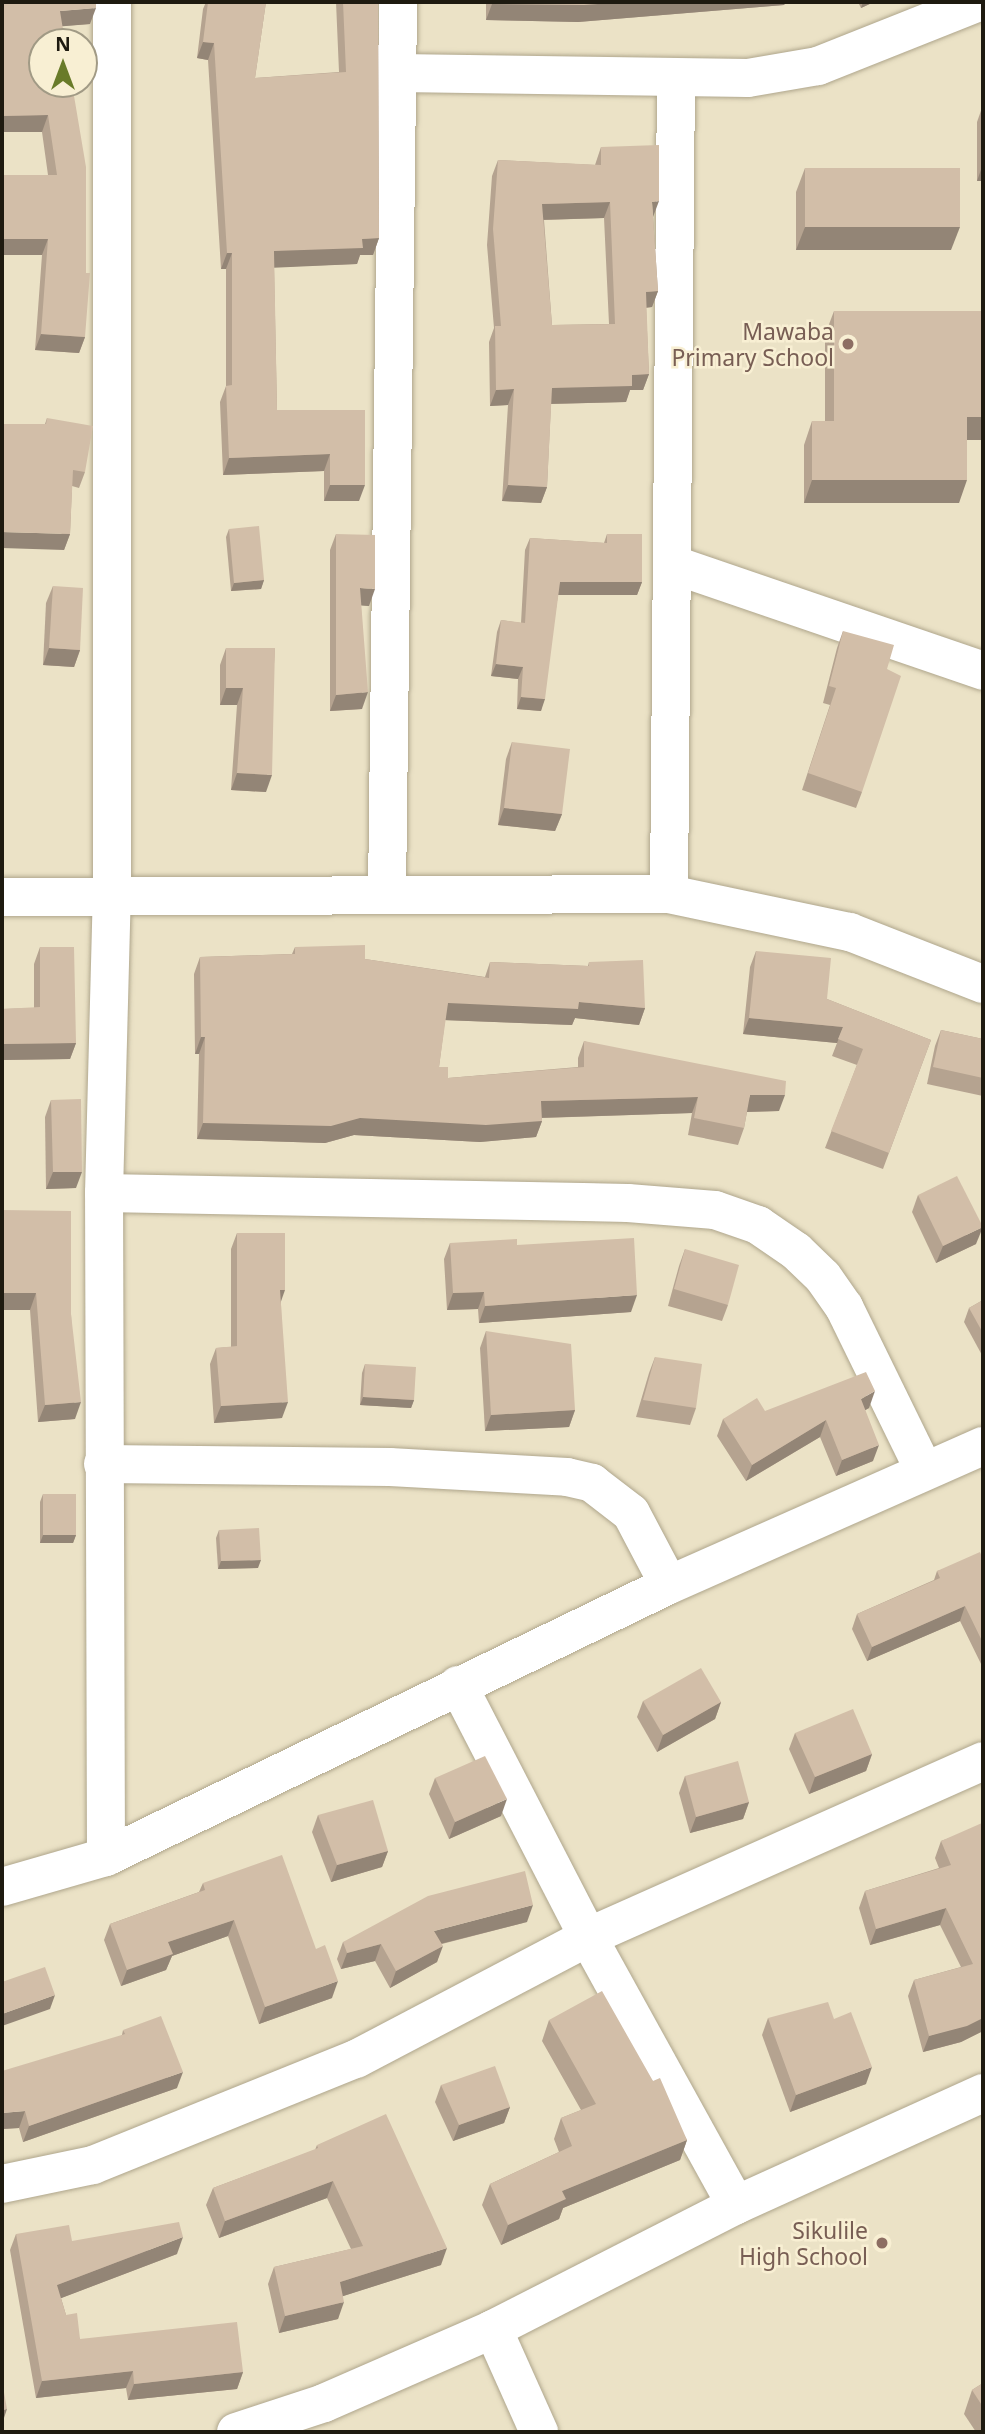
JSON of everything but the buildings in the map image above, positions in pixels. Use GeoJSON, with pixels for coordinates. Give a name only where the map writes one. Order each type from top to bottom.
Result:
{"type":"FeatureCollection","features":[{"type":"Feature","properties":{"kind":"street"},"geometry":{"type":"LineString","coordinates":[[106,1857],[103,1464],[104,1194],[112,897],[112,2]]}},
{"type":"Feature","properties":{"kind":"street"},"geometry":{"type":"LineString","coordinates":[[387,894],[398,2]]}},
{"type":"Feature","properties":{"kind":"street"},"geometry":{"type":"LineString","coordinates":[[398,73],[748,78],[818,66],[979,2]]}},
{"type":"Feature","properties":{"kind":"street"},"geometry":{"type":"LineString","coordinates":[[669,894],[674,565],[676,78]]}},
{"type":"Feature","properties":{"kind":"street"},"geometry":{"type":"LineString","coordinates":[[674,565],[983,671]]}},
{"type":"Feature","properties":{"kind":"street"},"geometry":{"type":"LineString","coordinates":[[2,897],[669,894],[850,932],[983,984]]}},
{"type":"Feature","properties":{"kind":"street"},"geometry":{"type":"LineString","coordinates":[[104,1194],[628,1203],[715,1210],[758,1225],[796,1251],[823,1278],[844,1307],[924,1470]]}},
{"type":"Feature","properties":{"kind":"street"},"geometry":{"type":"LineString","coordinates":[[2,1887],[106,1857],[669,1585],[983,1446]]}},
{"type":"Feature","properties":{"kind":"street"},"geometry":{"type":"LineString","coordinates":[[103,1464],[390,1467],[567,1477],[592,1483],[631,1513],[669,1585]]}},
{"type":"Feature","properties":{"kind":"street"},"geometry":{"type":"LineString","coordinates":[[458,1685],[588,1937],[736,2205]]}},
{"type":"Feature","properties":{"kind":"street"},"geometry":{"type":"LineString","coordinates":[[2,2184],[93,2165],[356,2059],[588,1937],[983,1761]]}},
{"type":"Feature","properties":{"kind":"street"},"geometry":{"type":"LineString","coordinates":[[236,2432],[324,2403],[493,2329],[736,2205],[983,2093]]}},
{"type":"Feature","properties":{"kind":"street"},"geometry":{"type":"LineString","coordinates":[[493,2329],[539,2432]]}},
{"type":"Feature","properties":{"kind":"place","name":"Mawaba Primary School"},"geometry":{"type":"Point","coordinates":[848,344]}},
{"type":"Feature","properties":{"kind":"place","name":"Sikulile High School"},"geometry":{"type":"Point","coordinates":[882,2243]}}]}
